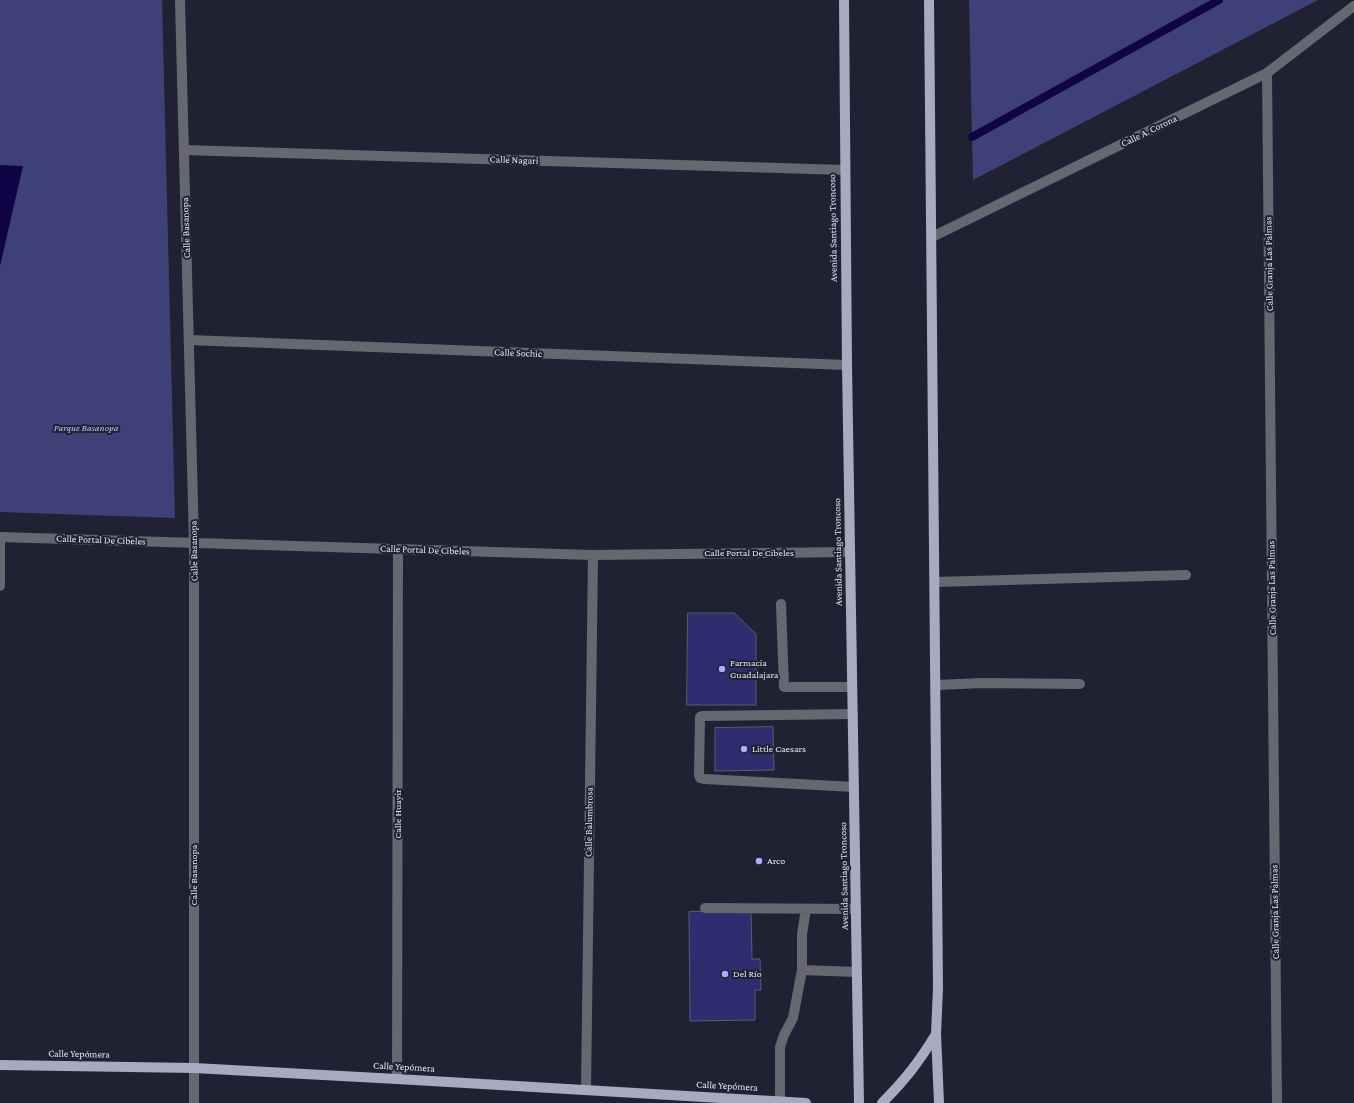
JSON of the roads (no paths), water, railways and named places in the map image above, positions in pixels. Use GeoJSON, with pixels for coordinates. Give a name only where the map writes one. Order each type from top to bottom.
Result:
{"type":"FeatureCollection","features":[{"type":"Feature","properties":{"kind":"main road","name":"Avenida Santiago Troncoso"},"geometry":{"type":"LineString","coordinates":[[844,0],[846,365],[859,1103]]}},
{"type":"Feature","properties":{"kind":"main road"},"geometry":{"type":"LineString","coordinates":[[929,0],[936,685],[938,988],[936,1034],[939,1103]]}},
{"type":"Feature","properties":{"kind":"main road"},"geometry":{"type":"LineString","coordinates":[[882,1103],[921,1059],[936,1034]]}},
{"type":"Feature","properties":{"kind":"main road","name":"Calle Yepómera"},"geometry":{"type":"LineString","coordinates":[[0,1065],[194,1068],[806,1103]]}},
{"type":"Feature","properties":{"kind":"street","name":"Calle Basanopa"},"geometry":{"type":"LineString","coordinates":[[180,0],[194,543],[194,1103]]}},
{"type":"Feature","properties":{"kind":"street","name":"Calle A. Corona"},"geometry":{"type":"LineString","coordinates":[[932,237],[1267,73],[1354,6]]}},
{"type":"Feature","properties":{"kind":"street","name":"Calle Granja Las Palmas"},"geometry":{"type":"LineString","coordinates":[[1267,73],[1277,1103]]}},
{"type":"Feature","properties":{"kind":"street","name":"Calle Nagari"},"geometry":{"type":"LineString","coordinates":[[184,150],[845,170]]}},
{"type":"Feature","properties":{"kind":"street","name":"Calle Sochic"},"geometry":{"type":"LineString","coordinates":[[189,340],[846,365]]}},
{"type":"Feature","properties":{"kind":"street"},"geometry":{"type":"LineString","coordinates":[[0,537],[0,586]]}},
{"type":"Feature","properties":{"kind":"street","name":"Calle Portal De Cibeles"},"geometry":{"type":"LineString","coordinates":[[0,537],[593,555],[850,552]]}},
{"type":"Feature","properties":{"kind":"street","name":"Calle Huayir"},"geometry":{"type":"LineString","coordinates":[[397,1079],[398,549]]}},
{"type":"Feature","properties":{"kind":"street","name":"Calle Balumbrosa"},"geometry":{"type":"LineString","coordinates":[[586,1090],[593,555]]}},
{"type":"Feature","properties":{"kind":"street"},"geometry":{"type":"LineString","coordinates":[[935,582],[1186,575]]}},
{"type":"Feature","properties":{"kind":"street"},"geometry":{"type":"LineString","coordinates":[[781,604],[784,687],[852,687]]}},
{"type":"Feature","properties":{"kind":"street"},"geometry":{"type":"LineString","coordinates":[[936,685],[983,683],[1080,684]]}},
{"type":"Feature","properties":{"kind":"street"},"geometry":{"type":"LineString","coordinates":[[852,714],[702,716],[700,717],[699,775],[700,778],[704,779],[854,787]]}},
{"type":"Feature","properties":{"kind":"street"},"geometry":{"type":"LineString","coordinates":[[705,908],[856,909]]}},
{"type":"Feature","properties":{"kind":"street"},"geometry":{"type":"LineString","coordinates":[[780,1101],[780,1047],[784,1035],[793,1018],[802,970],[802,934],[806,909]]}},
{"type":"Feature","properties":{"kind":"street"},"geometry":{"type":"LineString","coordinates":[[802,970],[857,972]]}},
{"type":"Feature","properties":{"kind":"waterway"},"geometry":{"type":"LineString","coordinates":[[972,137],[1219,0]]}},
{"type":"Feature","properties":{"kind":"place","name":"Farmacia Guadalajara"},"geometry":{"type":"Point","coordinates":[722,669]}},
{"type":"Feature","properties":{"kind":"place","name":"Little Caesars"},"geometry":{"type":"Point","coordinates":[744,749]}},
{"type":"Feature","properties":{"kind":"place","name":"Arco"},"geometry":{"type":"Point","coordinates":[759,861]}},
{"type":"Feature","properties":{"kind":"place","name":"Del Río"},"geometry":{"type":"Point","coordinates":[725,974]}},
{"type":"Feature","properties":{"kind":"park label","name":"Parque Basanopa"},"geometry":{"type":"Point","coordinates":[86,428]}}]}
